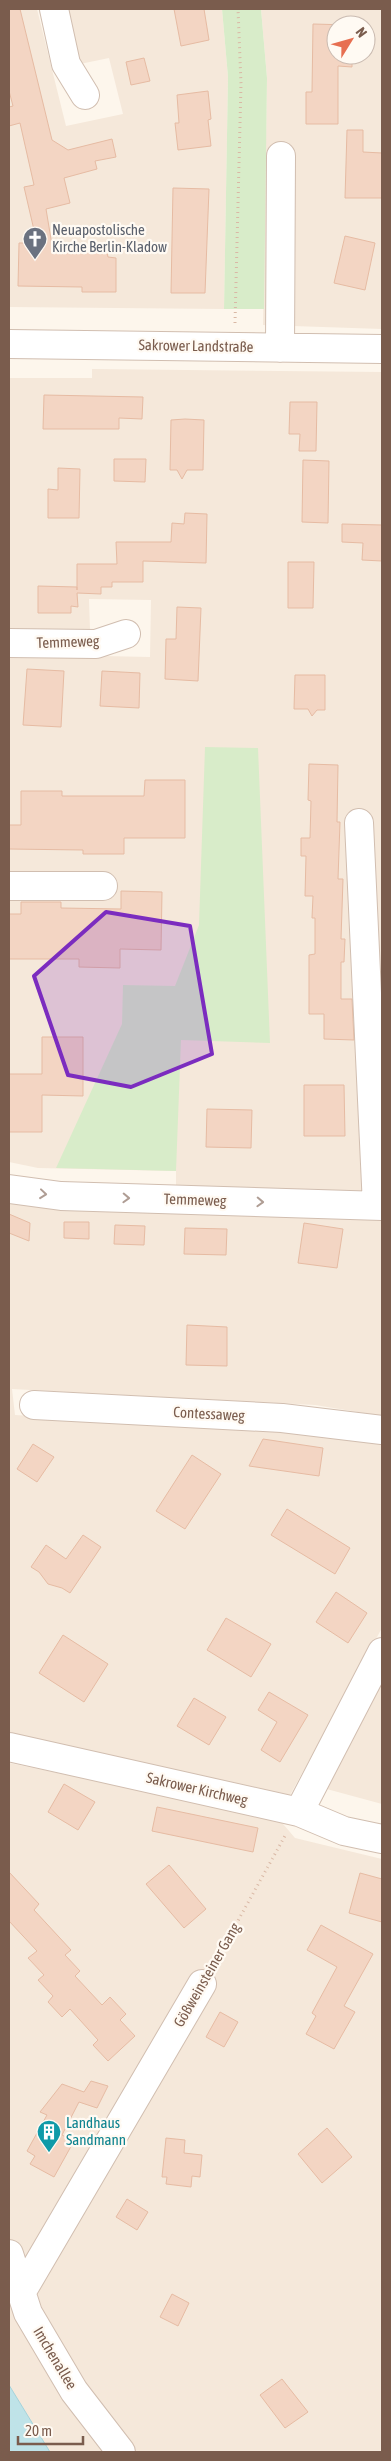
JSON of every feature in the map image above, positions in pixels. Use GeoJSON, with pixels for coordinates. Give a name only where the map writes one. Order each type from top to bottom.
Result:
{"type":"FeatureCollection","features":[{"type":"Feature","properties":{"kind":"street"},"geometry":{"type":"LineString","coordinates":[[54,9],[66,64],[85,95]]}},
{"type":"Feature","properties":{"kind":"street"},"geometry":{"type":"LineString","coordinates":[[280,348],[281,156]]}},
{"type":"Feature","properties":{"kind":"street","name":"Sakrower Landstraße"},"geometry":{"type":"LineString","coordinates":[[9,344],[382,349]]}},
{"type":"Feature","properties":{"kind":"street","name":"Temmeweg"},"geometry":{"type":"LineString","coordinates":[[9,642],[96,644],[126,634]]}},
{"type":"Feature","properties":{"kind":"street"},"geometry":{"type":"LineString","coordinates":[[359,823],[379,1206]]}},
{"type":"Feature","properties":{"kind":"street"},"geometry":{"type":"LineString","coordinates":[[9,886],[103,886]]}},
{"type":"Feature","properties":{"kind":"street","name":"Temmeweg"},"geometry":{"type":"LineString","coordinates":[[9,1190],[61,1196],[379,1206]]}},
{"type":"Feature","properties":{"kind":"street","name":"Contessaweg"},"geometry":{"type":"LineString","coordinates":[[34,1405],[282,1418],[382,1430]]}},
{"type":"Feature","properties":{"kind":"street"},"geometry":{"type":"LineString","coordinates":[[299,1812],[382,1652]]}},
{"type":"Feature","properties":{"kind":"street","name":"Sakrower Kirchweg"},"geometry":{"type":"LineString","coordinates":[[9,1747],[299,1812],[344,1831],[382,1840]]}},
{"type":"Feature","properties":{"kind":"street","name":"Gößweinsteiner Gang"},"geometry":{"type":"LineString","coordinates":[[21,2293],[202,1984]]}},
{"type":"Feature","properties":{"kind":"street","name":"Imchenallee"},"geometry":{"type":"LineString","coordinates":[[9,2254],[28,2313],[74,2391],[121,2452]]}},
{"type":"Feature","properties":{"kind":"path"},"geometry":{"type":"LineString","coordinates":[[234,346],[241,84],[238,9]]}},
{"type":"Feature","properties":{"kind":"path","name":"Gößweinsteiner Gang"},"geometry":{"type":"LineString","coordinates":[[202,1984],[299,1812]]}},
{"type":"Feature","properties":{"kind":"highlighted area"},"geometry":{"type":"Polygon","coordinates":[[[106,912],[190,926],[212,1054],[131,1087],[68,1075],[34,976],[106,912]]]}},
{"type":"Feature","properties":{"kind":"shaded area"},"geometry":{"type":"Polygon","coordinates":[[[9,9],[37,9],[66,126],[123,114],[109,58],[80,64],[67,9],[222,9],[228,77],[224,309],[9,307],[9,9]]]}},
{"type":"Feature","properties":{"kind":"shaded area"},"geometry":{"type":"Polygon","coordinates":[[[261,9],[382,9],[382,329],[263,325],[267,78],[261,9]]]}},
{"type":"Feature","properties":{"kind":"shaded area"},"geometry":{"type":"Polygon","coordinates":[[[92,369],[382,372],[382,1197],[176,1190],[176,1171],[38,1168],[9,1162],[9,654],[150,657],[151,600],[89,599],[90,630],[9,629],[9,378],[92,378],[92,369]]]}},
{"type":"Feature","properties":{"kind":"shaded area"},"geometry":{"type":"Polygon","coordinates":[[[9,1203],[63,1207],[382,1217],[382,1416],[315,1405],[12,1389],[15,1415],[310,1431],[382,1443],[382,1628],[290,1795],[9,1733],[9,1203]]]}},
{"type":"Feature","properties":{"kind":"shaded area"},"geometry":{"type":"Polygon","coordinates":[[[382,1681],[382,1804],[323,1788],[382,1681]]]}},
{"type":"Feature","properties":{"kind":"shaded area"},"geometry":{"type":"Polygon","coordinates":[[[9,1763],[278,1818],[295,1838],[382,1859],[382,2452],[50,2452],[9,2385],[9,1763]]]}},
{"type":"Feature","properties":{"kind":"green space"},"geometry":{"type":"Polygon","coordinates":[[[222,9],[261,9],[267,78],[264,309],[224,309],[228,77],[222,9]]]}},
{"type":"Feature","properties":{"kind":"green space"},"geometry":{"type":"Polygon","coordinates":[[[205,747],[258,748],[270,1043],[181,1040],[176,1171],[56,1168],[122,1024],[123,985],[175,986],[199,925],[205,747]]]}},
{"type":"Feature","properties":{"kind":"water"},"geometry":{"type":"Polygon","coordinates":[[[9,2385],[50,2452],[9,2452],[9,2385]]]}},
{"type":"Feature","properties":{"kind":"building"},"geometry":{"type":"Polygon","coordinates":[[[9,9],[20,9],[52,140],[68,150],[112,139],[116,157],[95,161],[97,169],[64,178],[70,203],[46,209],[52,245],[104,247],[104,253],[107,253],[108,257],[116,258],[116,292],[82,292],[82,287],[18,286],[19,243],[37,243],[24,187],[34,185],[20,123],[9,126],[9,107],[13,106],[9,91],[9,9]]]}},
{"type":"Feature","properties":{"kind":"building"},"geometry":{"type":"Polygon","coordinates":[[[174,9],[204,9],[209,40],[181,46],[174,9]]]}},
{"type":"Feature","properties":{"kind":"building"},"geometry":{"type":"Polygon","coordinates":[[[313,24],[326,24],[326,65],[352,65],[352,67],[338,66],[338,124],[306,124],[306,92],[312,92],[313,24]]]}},
{"type":"Feature","properties":{"kind":"building"},"geometry":{"type":"Polygon","coordinates":[[[144,58],[150,81],[131,85],[126,62],[144,58]]]}},
{"type":"Feature","properties":{"kind":"building"},"geometry":{"type":"Polygon","coordinates":[[[208,91],[211,119],[208,120],[211,146],[178,150],[175,123],[179,123],[177,95],[208,91]]]}},
{"type":"Feature","properties":{"kind":"building"},"geometry":{"type":"Polygon","coordinates":[[[347,130],[363,130],[363,152],[382,153],[382,198],[345,198],[347,130]]]}},
{"type":"Feature","properties":{"kind":"building"},"geometry":{"type":"Polygon","coordinates":[[[173,188],[209,189],[205,293],[171,293],[173,188]]]}},
{"type":"Feature","properties":{"kind":"building"},"geometry":{"type":"Polygon","coordinates":[[[345,236],[375,243],[365,290],[334,283],[345,236]]]}},
{"type":"Feature","properties":{"kind":"building"},"geometry":{"type":"Polygon","coordinates":[[[44,395],[143,397],[142,419],[119,418],[119,429],[43,429],[44,395]]]}},
{"type":"Feature","properties":{"kind":"building"},"geometry":{"type":"Polygon","coordinates":[[[290,402],[317,402],[316,451],[299,451],[300,434],[289,434],[290,402]]]}},
{"type":"Feature","properties":{"kind":"building"},"geometry":{"type":"Polygon","coordinates":[[[171,420],[204,420],[203,470],[187,470],[182,479],[177,470],[170,470],[171,420]]]}},
{"type":"Feature","properties":{"kind":"building"},"geometry":{"type":"Polygon","coordinates":[[[114,459],[146,459],[145,482],[114,481],[114,459]]]}},
{"type":"Feature","properties":{"kind":"building"},"geometry":{"type":"Polygon","coordinates":[[[303,460],[329,461],[328,523],[302,522],[303,460]]]}},
{"type":"Feature","properties":{"kind":"building"},"geometry":{"type":"Polygon","coordinates":[[[58,468],[80,469],[79,518],[48,518],[48,489],[58,490],[58,468]]]}},
{"type":"Feature","properties":{"kind":"building"},"geometry":{"type":"Polygon","coordinates":[[[185,513],[207,514],[206,563],[143,561],[143,582],[112,582],[112,587],[101,587],[101,594],[77,593],[78,607],[71,606],[71,613],[38,613],[38,586],[77,587],[77,564],[117,564],[116,542],[171,542],[172,523],[184,524],[185,513]]]}},
{"type":"Feature","properties":{"kind":"building"},"geometry":{"type":"Polygon","coordinates":[[[342,524],[382,525],[382,561],[362,560],[363,543],[342,542],[342,524]]]}},
{"type":"Feature","properties":{"kind":"building"},"geometry":{"type":"Polygon","coordinates":[[[288,562],[314,562],[313,608],[288,608],[288,562]]]}},
{"type":"Feature","properties":{"kind":"building"},"geometry":{"type":"Polygon","coordinates":[[[177,607],[201,608],[198,681],[165,679],[166,639],[176,639],[177,607]]]}},
{"type":"Feature","properties":{"kind":"building"},"geometry":{"type":"Polygon","coordinates":[[[27,669],[64,671],[61,727],[23,725],[27,669]]]}},
{"type":"Feature","properties":{"kind":"building"},"geometry":{"type":"Polygon","coordinates":[[[102,671],[140,673],[139,708],[100,706],[102,671]]]}},
{"type":"Feature","properties":{"kind":"building"},"geometry":{"type":"Polygon","coordinates":[[[295,675],[325,675],[325,710],[317,710],[312,716],[308,709],[294,709],[295,675]]]}},
{"type":"Feature","properties":{"kind":"building"},"geometry":{"type":"Polygon","coordinates":[[[309,764],[338,765],[337,822],[340,822],[338,879],[343,879],[341,939],[345,939],[344,962],[341,962],[341,999],[352,999],[354,1040],[324,1039],[324,1014],[309,1014],[309,955],[315,954],[315,918],[312,918],[313,896],[305,896],[306,856],[301,856],[301,838],[310,838],[309,764]]]}},
{"type":"Feature","properties":{"kind":"building"},"geometry":{"type":"Polygon","coordinates":[[[145,780],[185,780],[185,838],[124,838],[124,854],[83,854],[83,850],[9,849],[9,825],[21,825],[21,791],[62,791],[62,796],[144,796],[145,780]]]}},
{"type":"Feature","properties":{"kind":"building"},"geometry":{"type":"Polygon","coordinates":[[[121,891],[162,892],[161,950],[120,949],[120,968],[79,967],[79,959],[9,959],[9,914],[21,914],[21,902],[61,902],[61,908],[121,909],[121,891]]]}},
{"type":"Feature","properties":{"kind":"building"},"geometry":{"type":"Polygon","coordinates":[[[42,1037],[83,1037],[83,1096],[42,1095],[42,1132],[9,1132],[9,1074],[42,1074],[42,1037]]]}},
{"type":"Feature","properties":{"kind":"building"},"geometry":{"type":"Polygon","coordinates":[[[304,1085],[344,1085],[345,1136],[304,1136],[304,1085]]]}},
{"type":"Feature","properties":{"kind":"building"},"geometry":{"type":"Polygon","coordinates":[[[207,1109],[252,1110],[251,1148],[206,1147],[207,1109]]]}},
{"type":"Feature","properties":{"kind":"building"},"geometry":{"type":"Polygon","coordinates":[[[9,1214],[30,1223],[29,1241],[9,1233],[9,1214]]]}},
{"type":"Feature","properties":{"kind":"building"},"geometry":{"type":"Polygon","coordinates":[[[64,1222],[89,1222],[89,1239],[64,1238],[64,1222]]]}},
{"type":"Feature","properties":{"kind":"building"},"geometry":{"type":"Polygon","coordinates":[[[304,1223],[343,1229],[337,1268],[298,1263],[304,1223]]]}},
{"type":"Feature","properties":{"kind":"building"},"geometry":{"type":"Polygon","coordinates":[[[115,1225],[145,1226],[144,1245],[114,1244],[115,1225]]]}},
{"type":"Feature","properties":{"kind":"building"},"geometry":{"type":"Polygon","coordinates":[[[185,1228],[227,1229],[226,1255],[184,1254],[185,1228]]]}},
{"type":"Feature","properties":{"kind":"building"},"geometry":{"type":"Polygon","coordinates":[[[187,1325],[227,1327],[227,1366],[186,1365],[187,1325]]]}},
{"type":"Feature","properties":{"kind":"building"},"geometry":{"type":"Polygon","coordinates":[[[263,1439],[323,1448],[319,1476],[249,1466],[263,1439]]]}},
{"type":"Feature","properties":{"kind":"building"},"geometry":{"type":"Polygon","coordinates":[[[33,1444],[54,1457],[37,1482],[17,1469],[33,1444]]]}},
{"type":"Feature","properties":{"kind":"building"},"geometry":{"type":"Polygon","coordinates":[[[192,1455],[221,1474],[185,1529],[156,1511],[192,1455]]]}},
{"type":"Feature","properties":{"kind":"building"},"geometry":{"type":"Polygon","coordinates":[[[287,1509],[350,1548],[335,1574],[271,1535],[287,1509]]]}},
{"type":"Feature","properties":{"kind":"building"},"geometry":{"type":"Polygon","coordinates":[[[83,1535],[101,1547],[70,1593],[62,1588],[48,1584],[39,1572],[31,1567],[46,1545],[66,1559],[83,1535]]]}},
{"type":"Feature","properties":{"kind":"building"},"geometry":{"type":"Polygon","coordinates":[[[336,1592],[367,1613],[348,1643],[316,1622],[336,1592]]]}},
{"type":"Feature","properties":{"kind":"building"},"geometry":{"type":"Polygon","coordinates":[[[226,1618],[271,1644],[251,1677],[207,1650],[226,1618]]]}},
{"type":"Feature","properties":{"kind":"building"},"geometry":{"type":"Polygon","coordinates":[[[63,1635],[108,1664],[84,1702],[39,1673],[63,1635]]]}},
{"type":"Feature","properties":{"kind":"building"},"geometry":{"type":"Polygon","coordinates":[[[269,1692],[308,1715],[280,1762],[261,1750],[277,1722],[258,1710],[269,1692]]]}},
{"type":"Feature","properties":{"kind":"building"},"geometry":{"type":"Polygon","coordinates":[[[194,1698],[226,1717],[209,1745],[177,1726],[194,1698]]]}},
{"type":"Feature","properties":{"kind":"building"},"geometry":{"type":"Polygon","coordinates":[[[64,1784],[95,1802],[78,1830],[48,1812],[64,1784]]]}},
{"type":"Feature","properties":{"kind":"building"},"geometry":{"type":"Polygon","coordinates":[[[157,1807],[258,1828],[253,1852],[152,1831],[157,1807]]]}},
{"type":"Feature","properties":{"kind":"building"},"geometry":{"type":"Polygon","coordinates":[[[169,1865],[206,1909],[184,1928],[146,1884],[169,1865]]]}},
{"type":"Feature","properties":{"kind":"building"},"geometry":{"type":"Polygon","coordinates":[[[9,1872],[39,1904],[34,1910],[71,1950],[65,1955],[80,1971],[75,1976],[102,2005],[110,1997],[126,2014],[120,2020],[135,2036],[108,2061],[93,2045],[98,2040],[70,2009],[62,2017],[48,2002],[53,1996],[38,1980],[44,1975],[28,1958],[37,1951],[9,1921],[9,1872]]]}},
{"type":"Feature","properties":{"kind":"building"},"geometry":{"type":"Polygon","coordinates":[[[360,1873],[382,1879],[382,1922],[349,1913],[360,1873]]]}},
{"type":"Feature","properties":{"kind":"building"},"geometry":{"type":"Polygon","coordinates":[[[321,1925],[373,1954],[344,2006],[355,2012],[334,2049],[306,2034],[316,2016],[312,2013],[337,1967],[307,1950],[321,1925]]]}},
{"type":"Feature","properties":{"kind":"building"},"geometry":{"type":"Polygon","coordinates":[[[220,2012],[238,2022],[224,2047],[206,2037],[220,2012]]]}},
{"type":"Feature","properties":{"kind":"building"},"geometry":{"type":"Polygon","coordinates":[[[91,2081],[108,2086],[97,2108],[79,2102],[62,2135],[74,2141],[54,2177],[30,2164],[35,2156],[27,2151],[47,2115],[40,2112],[62,2084],[84,2092],[91,2081]]]}},
{"type":"Feature","properties":{"kind":"building"},"geometry":{"type":"Polygon","coordinates":[[[327,2128],[352,2157],[322,2183],[298,2154],[327,2128]]]}},
{"type":"Feature","properties":{"kind":"building"},"geometry":{"type":"Polygon","coordinates":[[[166,2138],[185,2140],[184,2153],[202,2155],[200,2177],[192,2176],[191,2187],[166,2184],[167,2177],[162,2177],[166,2138]]]}},
{"type":"Feature","properties":{"kind":"building"},"geometry":{"type":"Polygon","coordinates":[[[127,2199],[148,2212],[137,2230],[116,2217],[127,2199]]]}},
{"type":"Feature","properties":{"kind":"building"},"geometry":{"type":"Polygon","coordinates":[[[172,2294],[189,2303],[178,2326],[160,2317],[172,2294]]]}},
{"type":"Feature","properties":{"kind":"building"},"geometry":{"type":"Polygon","coordinates":[[[282,2379],[308,2412],[285,2428],[260,2395],[282,2379]]]}},
{"type":"Feature","properties":{"kind":"place","name":"Neuapostolische Kirche Berlin-Kladow"},"geometry":{"type":"Point","coordinates":[35,260]}},
{"type":"Feature","properties":{"kind":"place","name":"Landhaus Sandmann"},"geometry":{"type":"Point","coordinates":[49,2153]}}]}
